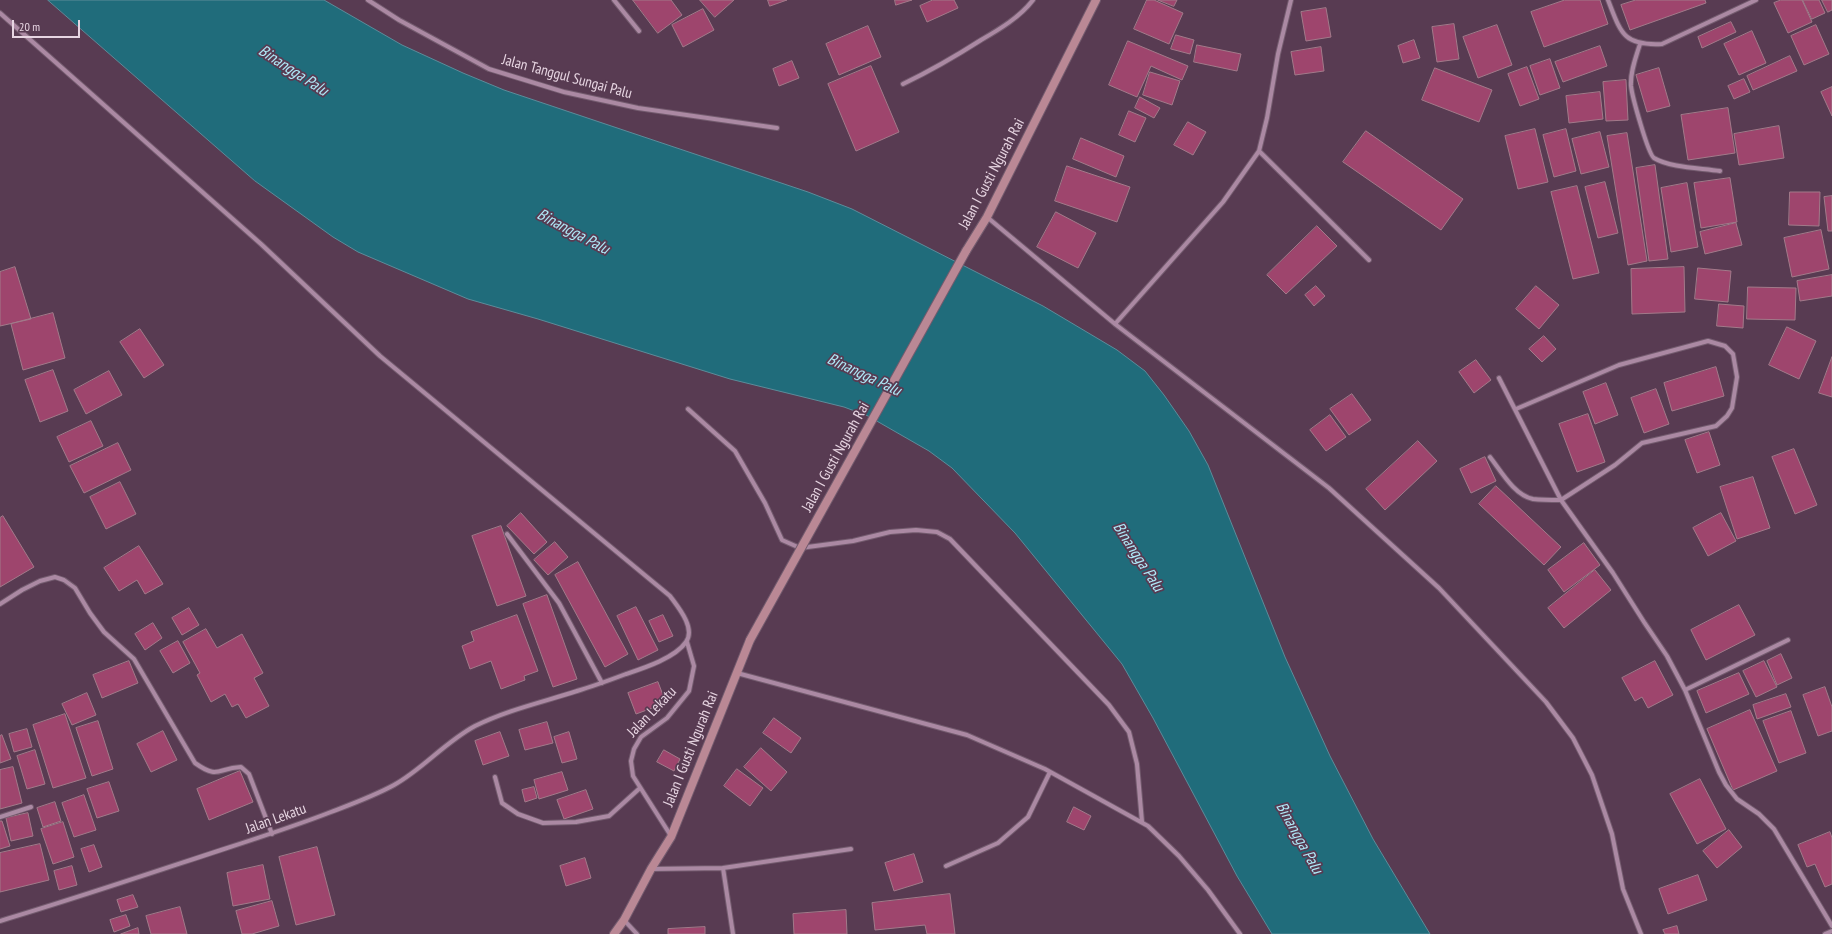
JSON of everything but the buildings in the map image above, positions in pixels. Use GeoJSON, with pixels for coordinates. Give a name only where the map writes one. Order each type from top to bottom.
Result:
{"type":"FeatureCollection","features":[{"type":"Feature","properties":{"kind":"main road","name":"Jalan I Gusti Ngurah Rai"},"geometry":{"type":"LineString","coordinates":[[614,934],[624,920],[651,869],[672,837],[750,640],[966,251],[987,218],[1096,0]]}},
{"type":"Feature","properties":{"kind":"street","name":"Jalan Tanggul Sungai Palu"},"geometry":{"type":"LineString","coordinates":[[368,0],[399,20],[489,69],[564,92],[638,108],[778,128]]}},
{"type":"Feature","properties":{"kind":"street"},"geometry":{"type":"LineString","coordinates":[[614,0],[639,31]]}},
{"type":"Feature","properties":{"kind":"street"},"geometry":{"type":"LineString","coordinates":[[903,84],[936,68],[991,34],[1013,19],[1033,0]]}},
{"type":"Feature","properties":{"kind":"street"},"geometry":{"type":"LineString","coordinates":[[1115,324],[1223,202],[1259,151],[1291,0]]}},
{"type":"Feature","properties":{"kind":"street"},"geometry":{"type":"LineString","coordinates":[[1608,0],[1619,30],[1627,37],[1640,44],[1662,44],[1756,0]]}},
{"type":"Feature","properties":{"kind":"street","name":"Jalan Lekatu"},"geometry":{"type":"LineString","coordinates":[[0,14],[261,244],[380,356],[670,596],[684,616],[688,626],[687,642],[694,666],[689,691],[666,718],[641,737],[634,749],[631,761],[633,776],[672,837]]}},
{"type":"Feature","properties":{"kind":"street"},"geometry":{"type":"LineString","coordinates":[[1640,44],[1632,72],[1631,86],[1645,140],[1651,155],[1661,161],[1720,171]]}},
{"type":"Feature","properties":{"kind":"street"},"geometry":{"type":"LineString","coordinates":[[1259,151],[1369,260]]}},
{"type":"Feature","properties":{"kind":"street"},"geometry":{"type":"LineString","coordinates":[[987,218],[1115,324],[1329,488],[1439,588],[1546,702],[1573,738],[1592,775],[1612,834],[1623,889],[1641,934]]}},
{"type":"Feature","properties":{"kind":"street"},"geometry":{"type":"LineString","coordinates":[[1490,457],[1514,488],[1523,494],[1532,499],[1561,500],[1615,464],[1642,443],[1716,426],[1727,416],[1732,408],[1737,377],[1733,354],[1725,346],[1708,341],[1618,366],[1516,409]]}},
{"type":"Feature","properties":{"kind":"street"},"geometry":{"type":"LineString","coordinates":[[1499,378],[1561,500],[1613,573],[1667,656],[1685,690],[1719,772],[1726,785],[1737,798],[1759,814],[1774,830],[1832,926]]}},
{"type":"Feature","properties":{"kind":"street"},"geometry":{"type":"LineString","coordinates":[[688,409],[735,451],[765,503],[782,540],[800,548],[853,541],[890,532],[916,530],[937,532],[950,539],[1109,705],[1130,732],[1137,764],[1142,822]]}},
{"type":"Feature","properties":{"kind":"street"},"geometry":{"type":"LineString","coordinates":[[507,534],[559,603],[602,683]]}},
{"type":"Feature","properties":{"kind":"street"},"geometry":{"type":"LineString","coordinates":[[0,604],[40,581],[55,577],[64,580],[75,588],[90,613],[104,632],[134,659],[195,763],[210,772],[216,773],[241,767],[249,774],[272,834]]}},
{"type":"Feature","properties":{"kind":"street"},"geometry":{"type":"LineString","coordinates":[[1685,690],[1788,640]]}},
{"type":"Feature","properties":{"kind":"street","name":"Jalan Lekatu"},"geometry":{"type":"LineString","coordinates":[[0,921],[272,834],[361,800],[394,786],[414,772],[451,741],[475,726],[542,701],[602,683],[665,658],[687,642]]}},
{"type":"Feature","properties":{"kind":"street"},"geometry":{"type":"LineString","coordinates":[[736,673],[967,734],[1050,772],[1148,826],[1191,870],[1208,890],[1240,934]]}},
{"type":"Feature","properties":{"kind":"street"},"geometry":{"type":"LineString","coordinates":[[946,866],[998,843],[1028,817],[1050,772]]}},
{"type":"Feature","properties":{"kind":"street"},"geometry":{"type":"LineString","coordinates":[[494,777],[502,803],[518,814],[543,823],[576,822],[609,816],[640,788]]}},
{"type":"Feature","properties":{"kind":"street"},"geometry":{"type":"LineString","coordinates":[[0,817],[31,807]]}},
{"type":"Feature","properties":{"kind":"street"},"geometry":{"type":"LineString","coordinates":[[651,869],[723,868],[852,848]]}},
{"type":"Feature","properties":{"kind":"street"},"geometry":{"type":"LineString","coordinates":[[723,868],[733,934]]}},
{"type":"Feature","properties":{"kind":"street"},"geometry":{"type":"LineString","coordinates":[[624,920],[637,934]]}},
{"type":"Feature","properties":{"kind":"street"},"geometry":{"type":"LineString","coordinates":[[1825,934],[1832,931]]}},
{"type":"Feature","properties":{"kind":"water","name":"Binangga Palu"},"geometry":{"type":"Polygon","coordinates":[[[48,0],[324,0],[402,45],[504,90],[808,192],[852,209],[1043,306],[1117,350],[1145,371],[1164,395],[1189,431],[1208,465],[1285,657],[1330,756],[1373,839],[1430,934],[1272,934],[1237,876],[1153,718],[1122,664],[1015,533],[952,468],[929,451],[868,416],[844,407],[730,379],[538,319],[468,299],[358,252],[333,237],[255,181],[48,0]]]}}]}
